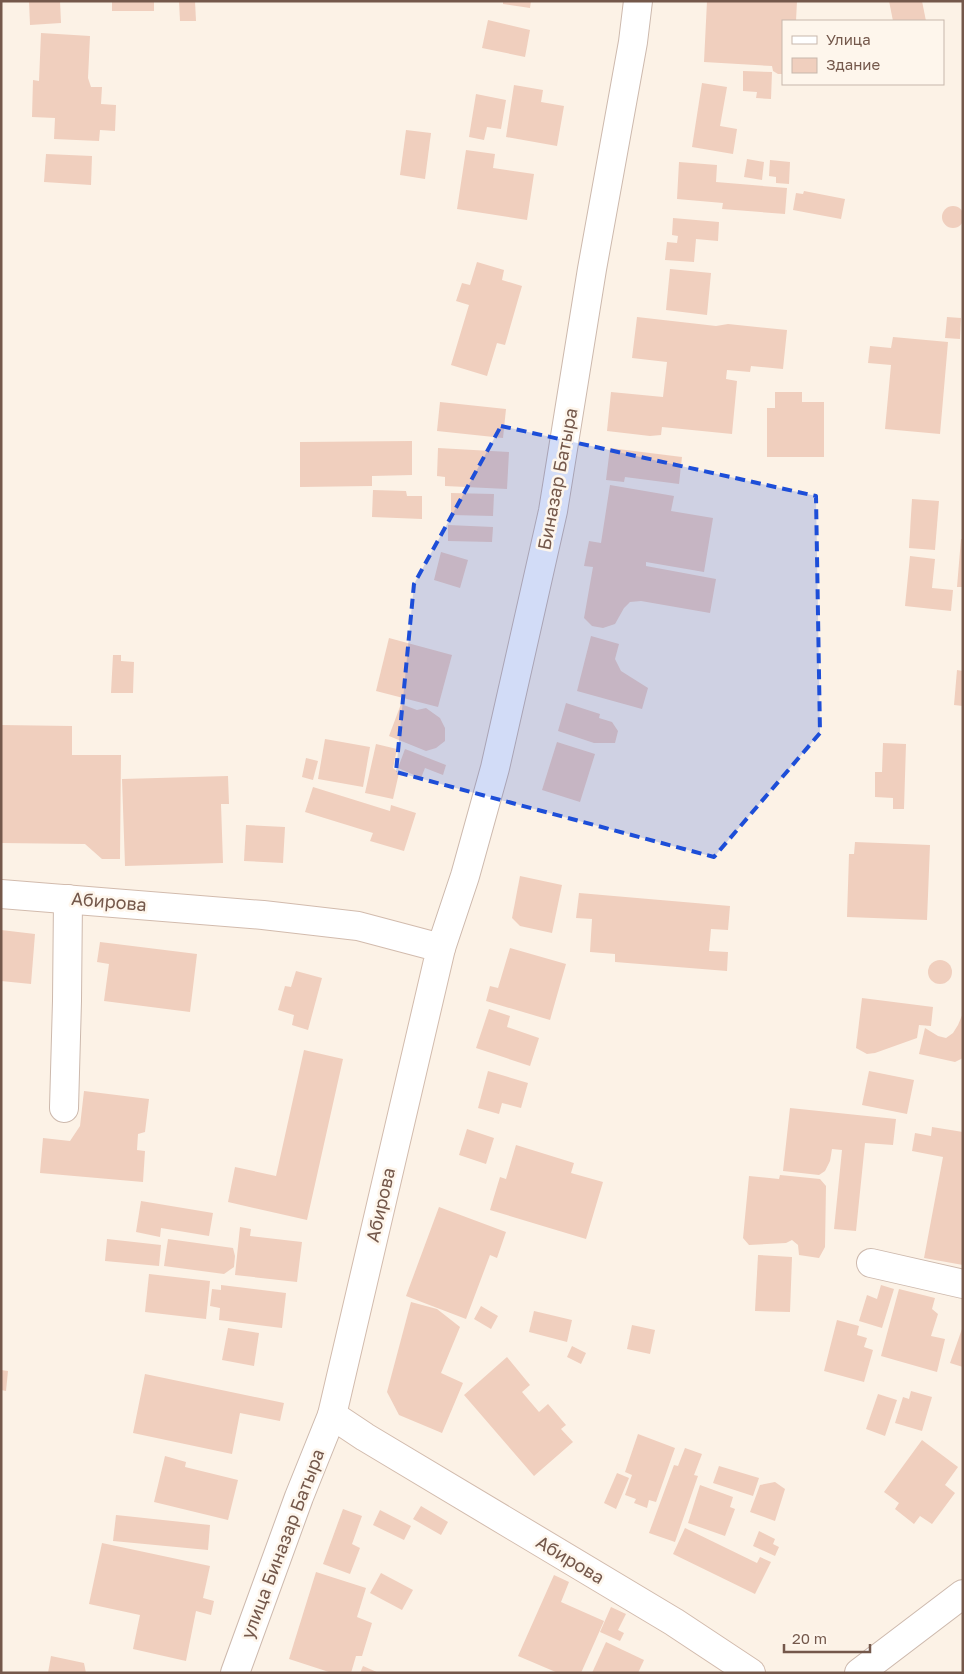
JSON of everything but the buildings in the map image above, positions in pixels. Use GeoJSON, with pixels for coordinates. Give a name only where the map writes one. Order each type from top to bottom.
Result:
{"type":"FeatureCollection","features":[{"type":"Feature","properties":{"kind":"street","name":"Биназар Батыра"},"geometry":{"type":"LineString","coordinates":[[441,948],[465,876],[495,768],[553,511],[592,269],[633,42],[638,1]]}},
{"type":"Feature","properties":{"kind":"street","name":"Абирова"},"geometry":{"type":"LineString","coordinates":[[1,894],[263,914],[358,926],[441,948],[332,1416],[674,1622],[751,1673]]}},
{"type":"Feature","properties":{"kind":"street"},"geometry":{"type":"LineString","coordinates":[[64,1108],[68,899]]}},
{"type":"Feature","properties":{"kind":"street"},"geometry":{"type":"LineString","coordinates":[[870,1263],[963,1284]]}},
{"type":"Feature","properties":{"kind":"street","name":"улица Биназар Батыра"},"geometry":{"type":"LineString","coordinates":[[235,1673],[299,1497],[332,1416]]}},
{"type":"Feature","properties":{"kind":"street"},"geometry":{"type":"LineString","coordinates":[[859,1673],[963,1594]]}},
{"type":"Feature","properties":{"kind":"highlighted area"},"geometry":{"type":"Polygon","coordinates":[[[501,426],[816,496],[820,733],[714,857],[396,772],[414,584],[501,426]]]}}]}
